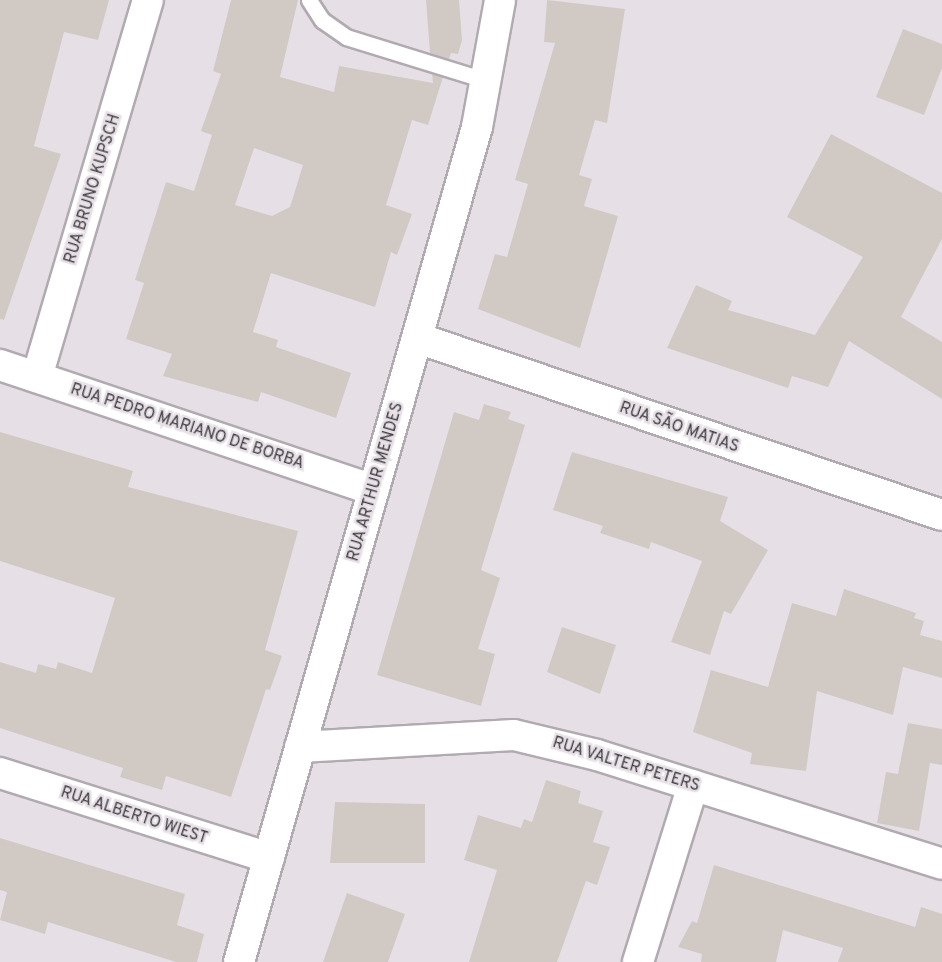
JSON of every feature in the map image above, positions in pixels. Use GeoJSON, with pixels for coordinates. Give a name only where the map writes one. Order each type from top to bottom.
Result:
{"type":"FeatureCollection","features":[{"type":"Feature","properties":{"kind":"street","name":"RUA BRUNO KUPSCH"},"geometry":{"type":"LineString","coordinates":[[37,377],[148,0]]}},
{"type":"Feature","properties":{"kind":"street","name":"RUA ARTHUR MENDES"},"geometry":{"type":"LineString","coordinates":[[239,962],[488,81],[500,0]]}},
{"type":"Feature","properties":{"kind":"street","name":"RUA SÃO MATIAS"},"geometry":{"type":"LineString","coordinates":[[417,338],[942,515]]}},
{"type":"Feature","properties":{"kind":"street","name":"RUA PEDRO MARIANO DE BORBA"},"geometry":{"type":"LineString","coordinates":[[0,365],[374,490]]}},
{"type":"Feature","properties":{"kind":"street","name":"RUA VALTER PETERS"},"geometry":{"type":"LineString","coordinates":[[300,747],[514,735],[693,785],[942,864]]}},
{"type":"Feature","properties":{"kind":"street","name":"RUA ALBERTO WIEST"},"geometry":{"type":"LineString","coordinates":[[0,773],[269,858]]}},
{"type":"Feature","properties":{"kind":"street"},"geometry":{"type":"LineString","coordinates":[[638,962],[693,785]]}},
{"type":"Feature","properties":{"kind":"lane"},"geometry":{"type":"LineString","coordinates":[[309,0],[322,20],[346,37],[488,81]]}},
{"type":"Feature","properties":{"kind":"building"},"geometry":{"type":"Polygon","coordinates":[[[0,0],[109,0],[98,40],[64,32],[34,146],[61,154],[4,320],[0,319],[0,0]]]}},
{"type":"Feature","properties":{"kind":"building"},"geometry":{"type":"Polygon","coordinates":[[[231,0],[298,0],[280,77],[334,92],[339,66],[433,83],[432,74],[443,77],[428,125],[412,120],[386,205],[412,214],[397,255],[391,252],[375,307],[271,273],[253,332],[278,340],[276,347],[351,373],[336,418],[261,392],[258,402],[163,376],[172,354],[126,339],[144,283],[135,280],[166,182],[194,191],[212,135],[201,131],[221,74],[213,71],[231,0]],[[254,148],[235,205],[272,216],[290,207],[303,165],[254,148]]]}},
{"type":"Feature","properties":{"kind":"building"},"geometry":{"type":"Polygon","coordinates":[[[426,0],[459,0],[462,40],[458,54],[451,53],[449,59],[430,53],[426,0]]]}},
{"type":"Feature","properties":{"kind":"building"},"geometry":{"type":"Polygon","coordinates":[[[547,0],[625,9],[607,123],[595,120],[579,175],[592,179],[584,206],[618,216],[580,348],[478,309],[495,254],[507,257],[528,184],[515,180],[555,43],[544,42],[547,0]]]}},
{"type":"Feature","properties":{"kind":"building"},"geometry":{"type":"Polygon","coordinates":[[[903,29],[942,44],[942,68],[924,115],[876,97],[903,29]]]}},
{"type":"Feature","properties":{"kind":"building"},"geometry":{"type":"Polygon","coordinates":[[[831,134],[942,193],[942,239],[901,317],[942,342],[942,399],[849,341],[828,387],[792,376],[788,388],[667,348],[696,285],[732,301],[728,310],[815,335],[863,257],[787,217],[831,134]]]}},
{"type":"Feature","properties":{"kind":"building"},"geometry":{"type":"Polygon","coordinates":[[[484,404],[511,412],[508,419],[525,425],[481,570],[500,578],[478,649],[495,654],[481,706],[377,675],[454,412],[479,420],[484,404]]]}},
{"type":"Feature","properties":{"kind":"building"},"geometry":{"type":"Polygon","coordinates":[[[0,432],[133,471],[128,487],[298,531],[265,650],[282,656],[270,690],[266,689],[231,797],[166,776],[162,790],[120,777],[123,768],[0,728],[0,662],[36,673],[38,664],[56,669],[58,662],[92,673],[115,598],[0,561],[0,432]]]}},
{"type":"Feature","properties":{"kind":"building"},"geometry":{"type":"Polygon","coordinates":[[[572,452],[728,497],[720,521],[768,550],[731,614],[724,611],[710,655],[671,642],[702,561],[651,542],[649,549],[600,533],[603,526],[553,510],[572,452]]]}},
{"type":"Feature","properties":{"kind":"building"},"geometry":{"type":"Polygon","coordinates":[[[844,589],[916,613],[914,618],[924,621],[920,635],[942,641],[942,678],[903,667],[893,715],[817,691],[806,771],[750,764],[752,753],[693,732],[711,670],[768,687],[792,603],[836,616],[844,589]]]}},
{"type":"Feature","properties":{"kind":"building"},"geometry":{"type":"Polygon","coordinates":[[[562,627],[616,645],[600,694],[547,672],[562,627]]]}},
{"type":"Feature","properties":{"kind":"building"},"geometry":{"type":"Polygon","coordinates":[[[908,723],[942,729],[942,765],[930,763],[919,831],[877,823],[886,772],[898,774],[908,723]]]}},
{"type":"Feature","properties":{"kind":"building"},"geometry":{"type":"Polygon","coordinates":[[[546,780],[581,791],[578,803],[603,811],[593,842],[610,847],[597,885],[586,881],[557,962],[469,962],[497,870],[464,860],[478,815],[521,828],[524,819],[532,822],[546,780]]]}},
{"type":"Feature","properties":{"kind":"building"},"geometry":{"type":"Polygon","coordinates":[[[335,802],[425,804],[425,863],[330,863],[335,802]]]}},
{"type":"Feature","properties":{"kind":"building"},"geometry":{"type":"Polygon","coordinates":[[[0,838],[185,894],[177,925],[204,934],[197,962],[176,962],[48,922],[45,934],[0,920],[7,892],[0,890],[0,838]]]}},
{"type":"Feature","properties":{"kind":"building"},"geometry":{"type":"Polygon","coordinates":[[[714,865],[915,927],[921,907],[942,914],[942,962],[838,962],[843,948],[783,930],[776,962],[701,962],[702,954],[678,947],[692,921],[697,923],[714,865]]]}},
{"type":"Feature","properties":{"kind":"building"},"geometry":{"type":"Polygon","coordinates":[[[347,893],[405,914],[388,962],[323,962],[347,893]]]}}]}
